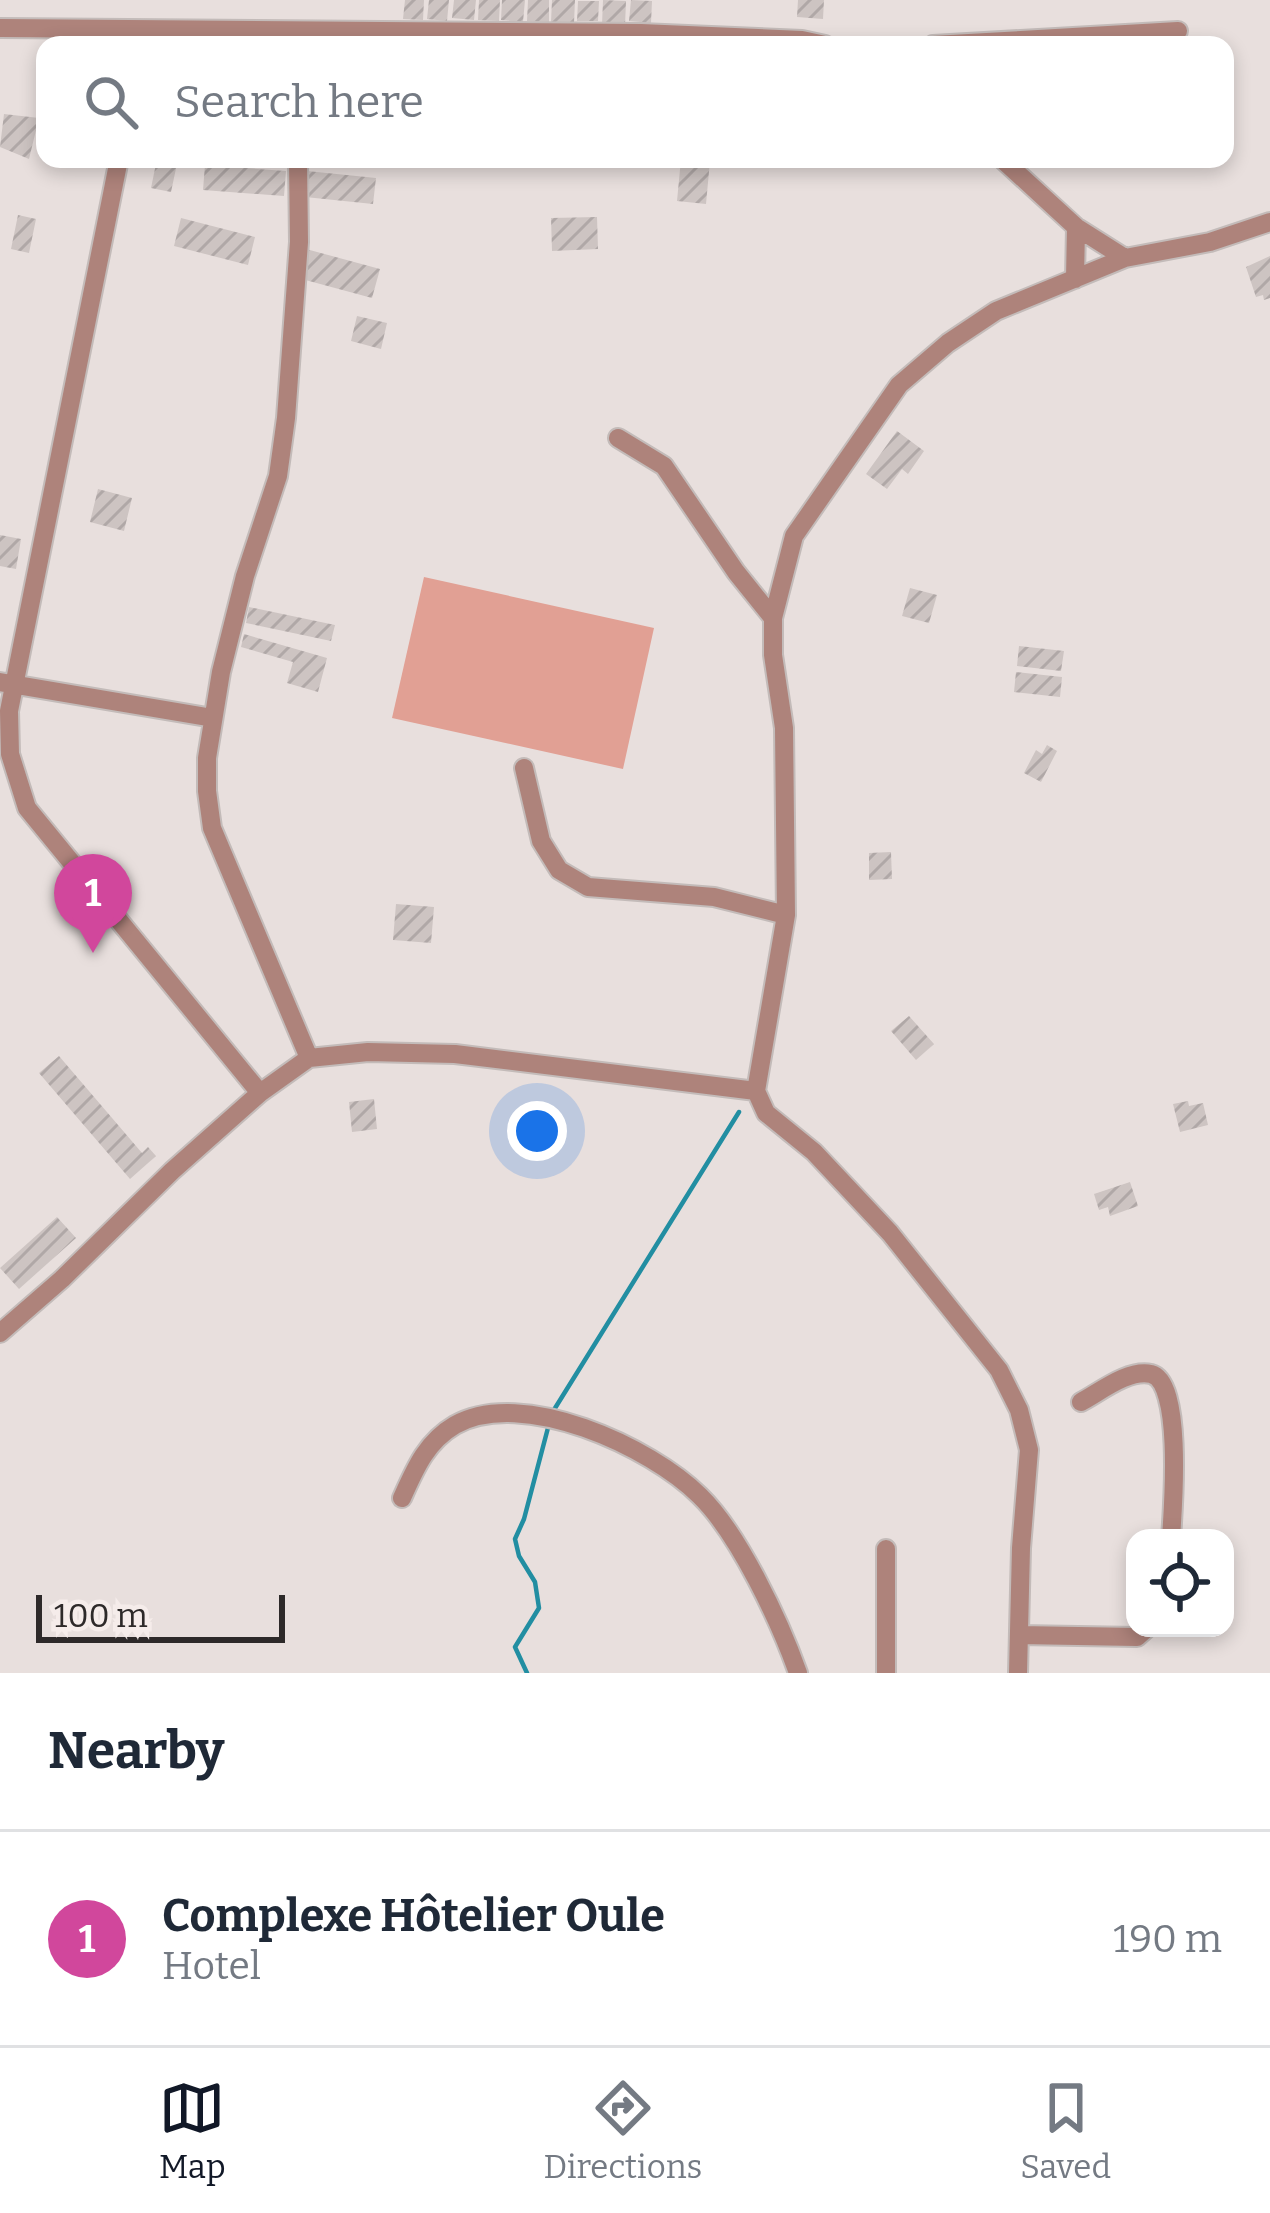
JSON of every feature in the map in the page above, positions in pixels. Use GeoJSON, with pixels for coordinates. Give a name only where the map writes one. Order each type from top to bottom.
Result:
{"type":"FeatureCollection","features":[{"type":"Feature","properties":{"kind":"street"},"geometry":{"type":"LineString","coordinates":[[0,28],[115,36]]}},
{"type":"Feature","properties":{"kind":"street"},"geometry":{"type":"LineString","coordinates":[[1090,36],[1178,31]]}},
{"type":"Feature","properties":{"kind":"street"},"geometry":{"type":"LineString","coordinates":[[257,36],[710,36]]}},
{"type":"Feature","properties":{"kind":"street"},"geometry":{"type":"LineString","coordinates":[[117,168],[8,684],[10,754],[27,808],[260,1093]]}},
{"type":"Feature","properties":{"kind":"street"},"geometry":{"type":"LineString","coordinates":[[298,168],[295,309],[278,476],[244,576],[213,718],[207,791],[212,828],[309,1058]]}},
{"type":"Feature","properties":{"kind":"street"},"geometry":{"type":"LineString","coordinates":[[1011,168],[1076,227],[1125,258]]}},
{"type":"Feature","properties":{"kind":"street"},"geometry":{"type":"LineString","coordinates":[[1018,1673],[1029,1450],[1019,1410],[999,1370],[890,1233],[826,1164],[766,1113],[756,1091],[786,915],[784,728],[773,655],[773,618],[794,536],[899,385],[948,343],[996,311],[1125,258],[1210,242],[1270,222]]}},
{"type":"Feature","properties":{"kind":"street"},"geometry":{"type":"LineString","coordinates":[[1075,279],[1076,227]]}},
{"type":"Feature","properties":{"kind":"street"},"geometry":{"type":"LineString","coordinates":[[617,438],[664,466],[773,618]]}},
{"type":"Feature","properties":{"kind":"street"},"geometry":{"type":"LineString","coordinates":[[8,684],[213,718]]}},
{"type":"Feature","properties":{"kind":"street"},"geometry":{"type":"LineString","coordinates":[[524,769],[541,841],[559,869],[588,887],[714,897],[786,915]]}},
{"type":"Feature","properties":{"kind":"street"},"geometry":{"type":"LineString","coordinates":[[0,1333],[260,1093],[309,1058],[368,1052],[454,1054],[756,1091]]}},
{"type":"Feature","properties":{"kind":"street"},"geometry":{"type":"LineString","coordinates":[[1081,1402],[1120,1380],[1142,1374],[1165,1382],[1172,1413],[1172,1529]]}},
{"type":"Feature","properties":{"kind":"street"},"geometry":{"type":"LineString","coordinates":[[402,1498],[422,1454],[456,1425],[493,1413],[539,1416],[648,1454],[702,1497],[772,1610],[798,1673]]}},
{"type":"Feature","properties":{"kind":"street"},"geometry":{"type":"LineString","coordinates":[[886,1549],[886,1673]]}},
{"type":"Feature","properties":{"kind":"street"},"geometry":{"type":"LineString","coordinates":[[1019,1635],[1126,1637]]}},
{"type":"Feature","properties":{"kind":"shaded area"},"geometry":{"type":"Polygon","coordinates":[[[424,577],[654,628],[623,769],[392,718],[424,577]]]}},
{"type":"Feature","properties":{"kind":"building"},"geometry":{"type":"Polygon","coordinates":[[[405,0],[424,0],[423,20],[403,19],[405,0]]]}},
{"type":"Feature","properties":{"kind":"building"},"geometry":{"type":"Polygon","coordinates":[[[429,0],[449,0],[447,21],[427,19],[429,0]]]}},
{"type":"Feature","properties":{"kind":"building"},"geometry":{"type":"Polygon","coordinates":[[[454,0],[476,0],[474,20],[452,18],[454,0]]]}},
{"type":"Feature","properties":{"kind":"building"},"geometry":{"type":"Polygon","coordinates":[[[479,0],[500,0],[499,21],[478,20],[479,0]]]}},
{"type":"Feature","properties":{"kind":"building"},"geometry":{"type":"Polygon","coordinates":[[[502,0],[525,0],[523,22],[501,20],[502,0]]]}},
{"type":"Feature","properties":{"kind":"building"},"geometry":{"type":"Polygon","coordinates":[[[528,0],[549,0],[549,22],[527,21],[528,0]]]}},
{"type":"Feature","properties":{"kind":"building"},"geometry":{"type":"Polygon","coordinates":[[[552,0],[575,0],[574,23],[551,22],[552,0]]]}},
{"type":"Feature","properties":{"kind":"building"},"geometry":{"type":"Polygon","coordinates":[[[603,0],[626,1],[625,26],[602,25],[603,0]]]}},
{"type":"Feature","properties":{"kind":"building"},"geometry":{"type":"Polygon","coordinates":[[[631,0],[652,1],[651,23],[629,21],[631,0]]]}},
{"type":"Feature","properties":{"kind":"building"},"geometry":{"type":"Polygon","coordinates":[[[798,0],[824,0],[823,19],[797,17],[798,0]]]}},
{"type":"Feature","properties":{"kind":"building"},"geometry":{"type":"Polygon","coordinates":[[[578,1],[599,1],[598,21],[577,21],[578,1]]]}},
{"type":"Feature","properties":{"kind":"building"},"geometry":{"type":"Polygon","coordinates":[[[4,114],[36,118],[29,159],[0,147],[4,114]]]}},
{"type":"Feature","properties":{"kind":"building"},"geometry":{"type":"Polygon","coordinates":[[[155,168],[176,168],[171,192],[151,188],[155,168]]]}},
{"type":"Feature","properties":{"kind":"building"},"geometry":{"type":"Polygon","coordinates":[[[205,168],[286,171],[284,196],[203,190],[205,168]]]}},
{"type":"Feature","properties":{"kind":"building"},"geometry":{"type":"Polygon","coordinates":[[[680,168],[709,168],[706,204],[677,201],[680,168]]]}},
{"type":"Feature","properties":{"kind":"building"},"geometry":{"type":"Polygon","coordinates":[[[307,171],[376,178],[373,204],[305,197],[307,171]]]}},
{"type":"Feature","properties":{"kind":"building"},"geometry":{"type":"Polygon","coordinates":[[[18,215],[36,219],[29,253],[11,249],[18,215]]]}},
{"type":"Feature","properties":{"kind":"building"},"geometry":{"type":"Polygon","coordinates":[[[597,217],[598,249],[552,251],[551,218],[597,217]]]}},
{"type":"Feature","properties":{"kind":"building"},"geometry":{"type":"Polygon","coordinates":[[[181,218],[255,237],[248,265],[174,246],[181,218]]]}},
{"type":"Feature","properties":{"kind":"building"},"geometry":{"type":"Polygon","coordinates":[[[306,249],[380,269],[372,298],[298,278],[306,249]]]}},
{"type":"Feature","properties":{"kind":"building"},"geometry":{"type":"Polygon","coordinates":[[[1270,256],[1270,298],[1264,300],[1263,295],[1256,297],[1246,267],[1270,256]]]}},
{"type":"Feature","properties":{"kind":"building"},"geometry":{"type":"Polygon","coordinates":[[[357,316],[387,323],[381,349],[351,341],[357,316]]]}},
{"type":"Feature","properties":{"kind":"building"},"geometry":{"type":"Polygon","coordinates":[[[897,431],[924,451],[908,474],[902,469],[887,489],[866,474],[897,431]]]}},
{"type":"Feature","properties":{"kind":"building"},"geometry":{"type":"Polygon","coordinates":[[[98,489],[132,498],[124,531],[90,522],[98,489]]]}},
{"type":"Feature","properties":{"kind":"building"},"geometry":{"type":"Polygon","coordinates":[[[0,535],[21,539],[16,569],[0,566],[0,535]]]}},
{"type":"Feature","properties":{"kind":"building"},"geometry":{"type":"Polygon","coordinates":[[[910,588],[937,595],[929,623],[902,616],[910,588]]]}},
{"type":"Feature","properties":{"kind":"building"},"geometry":{"type":"Polygon","coordinates":[[[249,607],[335,625],[331,641],[246,623],[249,607]]]}},
{"type":"Feature","properties":{"kind":"building"},"geometry":{"type":"Polygon","coordinates":[[[244,634],[327,658],[318,692],[287,683],[293,662],[241,647],[244,634]]]}},
{"type":"Feature","properties":{"kind":"building"},"geometry":{"type":"Polygon","coordinates":[[[1019,646],[1064,651],[1061,671],[1017,666],[1019,646]]]}},
{"type":"Feature","properties":{"kind":"building"},"geometry":{"type":"Polygon","coordinates":[[[1016,672],[1062,677],[1060,697],[1014,692],[1016,672]]]}},
{"type":"Feature","properties":{"kind":"building"},"geometry":{"type":"Polygon","coordinates":[[[1047,745],[1057,751],[1041,782],[1024,773],[1036,750],[1042,754],[1047,745]]]}},
{"type":"Feature","properties":{"kind":"building"},"geometry":{"type":"Polygon","coordinates":[[[891,852],[892,879],[869,880],[869,853],[891,852]]]}},
{"type":"Feature","properties":{"kind":"building"},"geometry":{"type":"Polygon","coordinates":[[[396,904],[434,907],[431,943],[393,940],[396,904]]]}},
{"type":"Feature","properties":{"kind":"building"},"geometry":{"type":"Polygon","coordinates":[[[909,1016],[934,1044],[916,1060],[891,1031],[909,1016]]]}},
{"type":"Feature","properties":{"kind":"building"},"geometry":{"type":"Polygon","coordinates":[[[59,1056],[142,1153],[148,1147],[156,1156],[130,1179],[39,1073],[59,1056]]]}},
{"type":"Feature","properties":{"kind":"building"},"geometry":{"type":"Polygon","coordinates":[[[374,1099],[377,1129],[352,1132],[349,1102],[374,1099]]]}},
{"type":"Feature","properties":{"kind":"building"},"geometry":{"type":"Polygon","coordinates":[[[1188,1101],[1189,1106],[1203,1103],[1208,1125],[1180,1132],[1173,1104],[1188,1101]]]}},
{"type":"Feature","properties":{"kind":"building"},"geometry":{"type":"Polygon","coordinates":[[[1130,1182],[1138,1206],[1110,1216],[1108,1207],[1099,1210],[1094,1194],[1130,1182]]]}},
{"type":"Feature","properties":{"kind":"building"},"geometry":{"type":"Polygon","coordinates":[[[57,1217],[76,1238],[19,1289],[0,1268],[57,1217]]]}},
{"type":"Feature","properties":{"kind":"waterway"},"geometry":{"type":"LineString","coordinates":[[552,1413],[739,1112]]}},
{"type":"Feature","properties":{"kind":"waterway"},"geometry":{"type":"LineString","coordinates":[[527,1673],[515,1647],[539,1608],[535,1582],[515,1539],[549,1424]]}},
{"type":"Feature","properties":{"kind":"place","name":"Complexe Hôtelier Oule"},"geometry":{"type":"Point","coordinates":[93,953]}}]}
